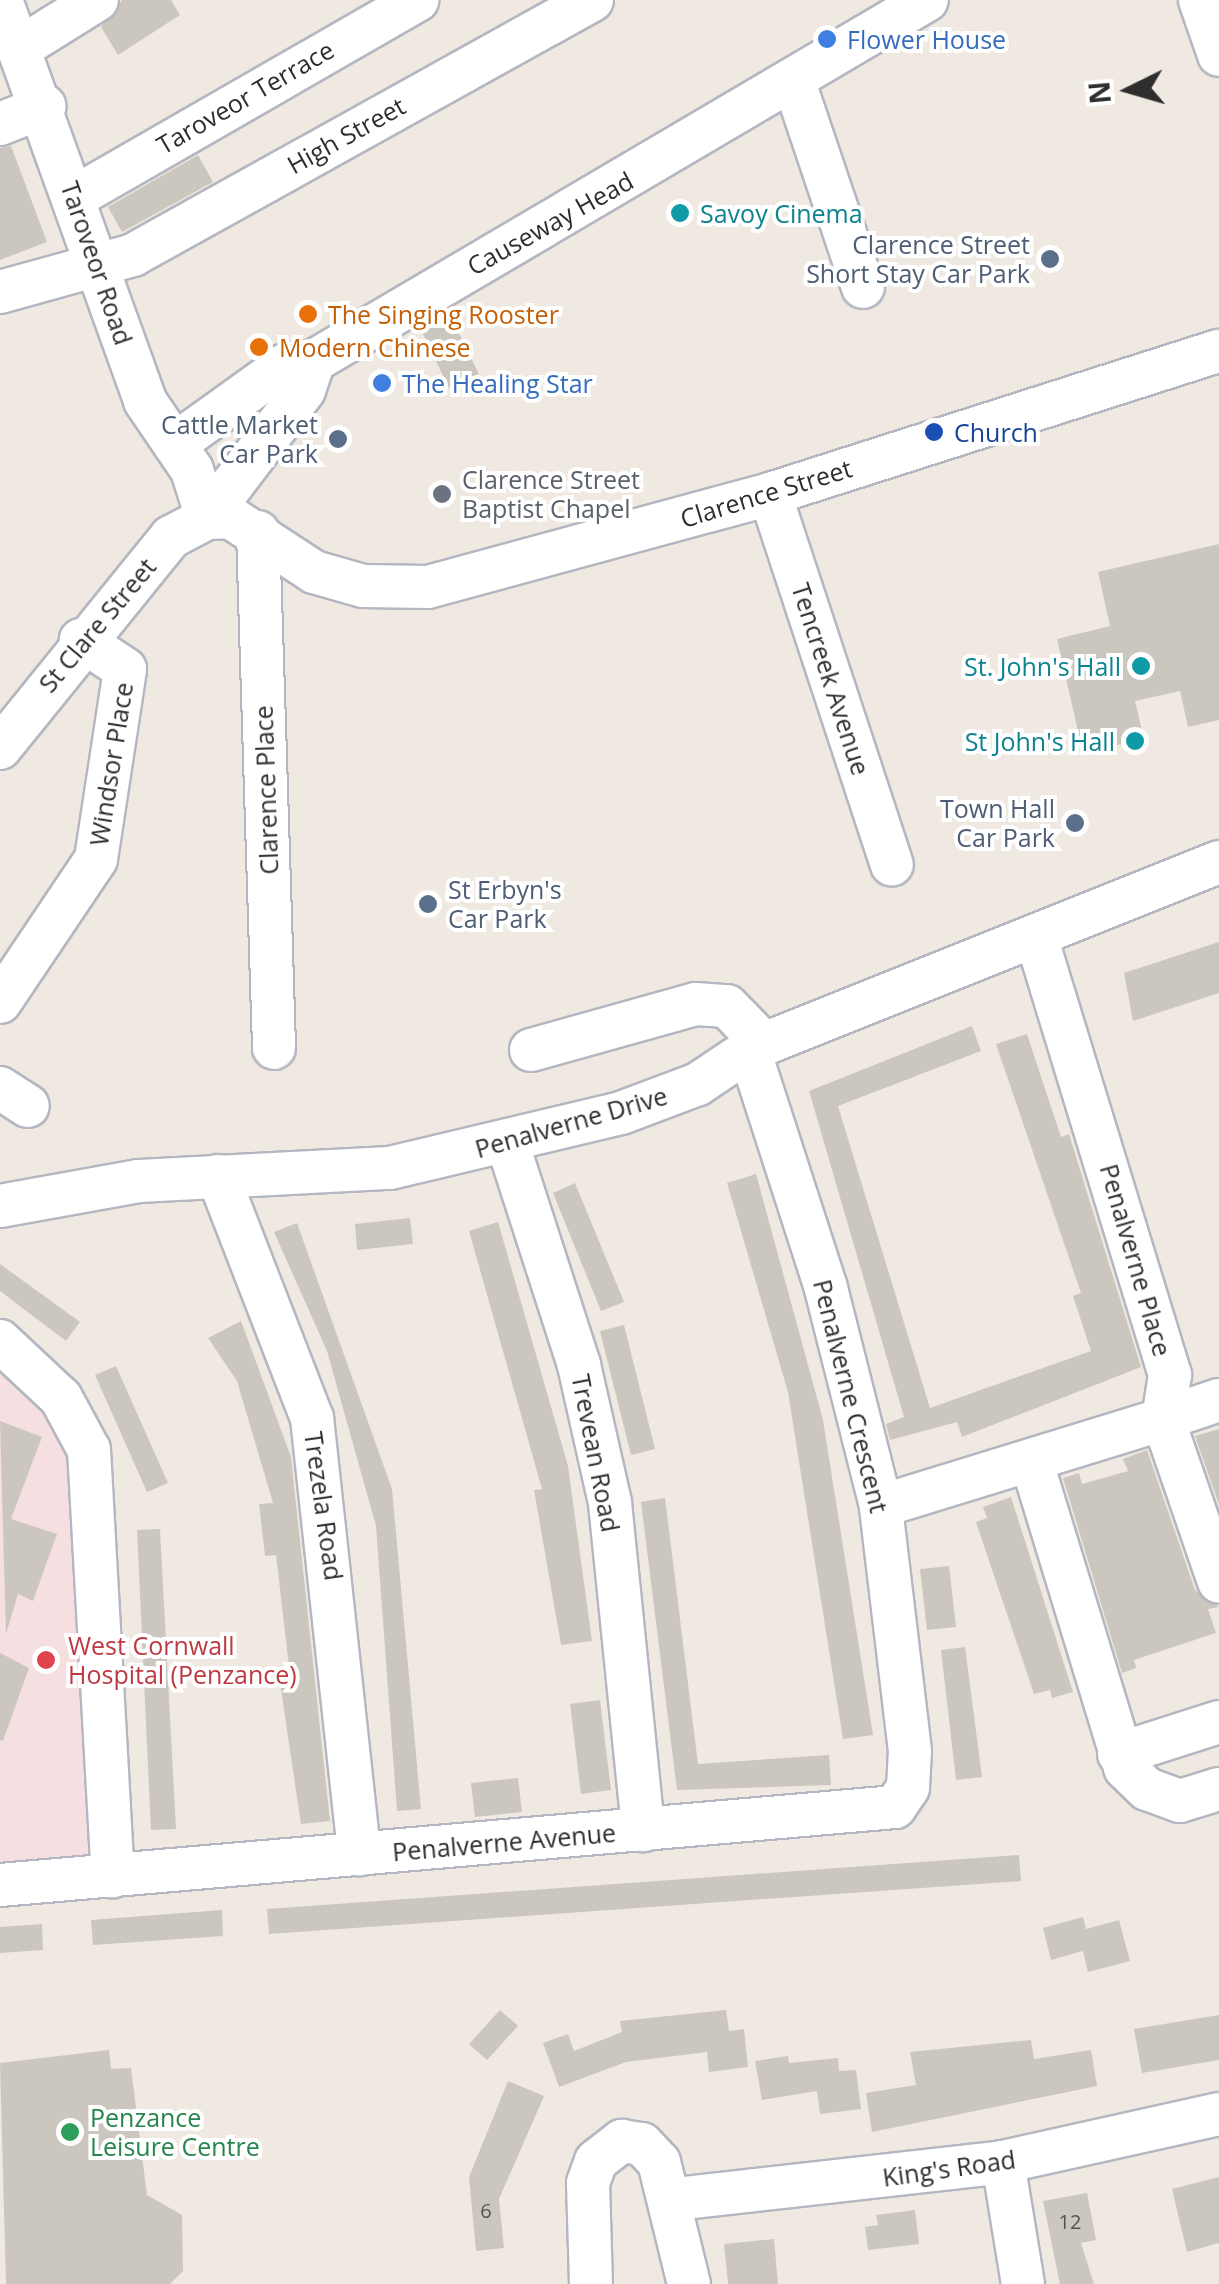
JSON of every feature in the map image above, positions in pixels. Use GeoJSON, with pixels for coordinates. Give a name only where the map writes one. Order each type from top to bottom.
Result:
{"type":"FeatureCollection","features":[{"type":"Feature","properties":{"kind":"street","name":"Taroveor Road"},"geometry":{"type":"LineString","coordinates":[[1,0],[23,46],[146,400],[174,444],[207,518]]}},
{"type":"Feature","properties":{"kind":"street"},"geometry":{"type":"LineString","coordinates":[[23,46],[97,0]]}},
{"type":"Feature","properties":{"kind":"street","name":"Taroveor Terrace"},"geometry":{"type":"LineString","coordinates":[[75,197],[417,0]]}},
{"type":"Feature","properties":{"kind":"street","name":"High Street"},"geometry":{"type":"LineString","coordinates":[[0,292],[97,261],[133,254],[592,0]]}},
{"type":"Feature","properties":{"kind":"street","name":"Causeway Head"},"geometry":{"type":"LineString","coordinates":[[174,444],[285,365],[314,361],[796,86],[928,0]]}},
{"type":"Feature","properties":{"kind":"street"},"geometry":{"type":"LineString","coordinates":[[1200,0],[1219,56]]}},
{"type":"Feature","properties":{"kind":"street"},"geometry":{"type":"LineString","coordinates":[[796,86],[863,287]]}},
{"type":"Feature","properties":{"kind":"street"},"geometry":{"type":"LineString","coordinates":[[0,124],[44,106]]}},
{"type":"Feature","properties":{"kind":"street","name":"Clarence Street"},"geometry":{"type":"LineString","coordinates":[[258,532],[314,572],[363,586],[428,587],[770,494],[1219,350]]}},
{"type":"Feature","properties":{"kind":"street"},"geometry":{"type":"LineString","coordinates":[[258,532],[207,518],[304,390],[314,361]]}},
{"type":"Feature","properties":{"kind":"street","name":"Tencreek Avenue"},"geometry":{"type":"LineString","coordinates":[[770,494],[892,864]]}},
{"type":"Feature","properties":{"kind":"street","name":"St Clare Street"},"geometry":{"type":"LineString","coordinates":[[0,748],[81,640],[170,537],[207,518]]}},
{"type":"Feature","properties":{"kind":"street","name":"Clarence Place"},"geometry":{"type":"LineString","coordinates":[[258,532],[274,1048]]}},
{"type":"Feature","properties":{"kind":"street","name":"Windsor Place"},"geometry":{"type":"LineString","coordinates":[[0,1002],[96,858],[125,669],[81,640]]}},
{"type":"Feature","properties":{"kind":"street","name":"Penalverne Drive"},"geometry":{"type":"LineString","coordinates":[[0,1206],[218,1176],[390,1168],[508,1145],[698,1084],[757,1047],[1219,862]]}},
{"type":"Feature","properties":{"kind":"street","name":"Penalverne Place"},"geometry":{"type":"LineString","coordinates":[[1036,936],[1170,1374],[1163,1419]]}},
{"type":"Feature","properties":{"kind":"street"},"geometry":{"type":"LineString","coordinates":[[531,1050],[696,1004],[738,1012],[757,1047]]}},
{"type":"Feature","properties":{"kind":"street","name":"Penalverne Crescent"},"geometry":{"type":"LineString","coordinates":[[757,1047],[826,1288],[881,1506],[910,1751],[908,1788],[895,1807]]}},
{"type":"Feature","properties":{"kind":"street","name":"Trevean Road"},"geometry":{"type":"LineString","coordinates":[[508,1145],[580,1365],[610,1503],[643,1830]]}},
{"type":"Feature","properties":{"kind":"street","name":"Trezela Road"},"geometry":{"type":"LineString","coordinates":[[218,1176],[312,1418],[358,1854]]}},
{"type":"Feature","properties":{"kind":"street"},"geometry":{"type":"LineString","coordinates":[[0,1342],[61,1398],[89,1450],[113,1876]]}},
{"type":"Feature","properties":{"kind":"street"},"geometry":{"type":"LineString","coordinates":[[881,1506],[1032,1463],[1219,1400]]}},
{"type":"Feature","properties":{"kind":"street"},"geometry":{"type":"LineString","coordinates":[[1163,1419],[1219,1582]]}},
{"type":"Feature","properties":{"kind":"street"},"geometry":{"type":"LineString","coordinates":[[1032,1463],[1119,1754],[1148,1790],[1180,1800],[1219,1789]]}},
{"type":"Feature","properties":{"kind":"street"},"geometry":{"type":"LineString","coordinates":[[1119,1754],[1219,1722]]}},
{"type":"Feature","properties":{"kind":"street","name":"Penalverne Avenue"},"geometry":{"type":"LineString","coordinates":[[0,1885],[895,1807]]}},
{"type":"Feature","properties":{"kind":"street","name":"King's Road"},"geometry":{"type":"LineString","coordinates":[[676,2199],[1004,2162],[1219,2114]]}},
{"type":"Feature","properties":{"kind":"street"},"geometry":{"type":"LineString","coordinates":[[591,2284],[588,2184],[596,2161],[622,2141],[642,2144],[676,2199],[688,2284]]}},
{"type":"Feature","properties":{"kind":"street"},"geometry":{"type":"LineString","coordinates":[[1004,2162],[1022,2284]]}},
{"type":"Feature","properties":{"kind":"shaded area","name":"West Cornwall Hospital (Penzance)"},"geometry":{"type":"Polygon","coordinates":[[[0,1351],[78,1455],[106,1866],[0,1872],[0,1351]]]}},
{"type":"Feature","properties":{"kind":"building"},"geometry":{"type":"Polygon","coordinates":[[[122,0],[171,0],[180,15],[118,55],[101,27],[122,0]]]}},
{"type":"Feature","properties":{"kind":"building"},"geometry":{"type":"Polygon","coordinates":[[[11,146],[47,242],[0,260],[0,148],[11,146]]]}},
{"type":"Feature","properties":{"kind":"building"},"geometry":{"type":"Polygon","coordinates":[[[198,155],[213,182],[122,232],[108,207],[198,155]]]}},
{"type":"Feature","properties":{"kind":"building"},"geometry":{"type":"Polygon","coordinates":[[[448,311],[479,374],[449,388],[420,328],[448,311]]]}},
{"type":"Feature","properties":{"kind":"building","name":"St. John's Hall"},"geometry":{"type":"Polygon","coordinates":[[[1219,544],[1219,720],[1188,727],[1180,691],[1135,701],[1144,739],[1083,753],[1057,639],[1110,626],[1098,572],[1219,544]]]}},
{"type":"Feature","properties":{"kind":"building"},"geometry":{"type":"Polygon","coordinates":[[[1219,942],[1219,993],[1133,1021],[1124,973],[1219,942]]]}},
{"type":"Feature","properties":{"kind":"building"},"geometry":{"type":"Polygon","coordinates":[[[972,1026],[981,1051],[838,1106],[930,1408],[1091,1351],[1073,1296],[1081,1293],[996,1044],[1027,1034],[1061,1137],[1069,1134],[1141,1367],[962,1437],[957,1422],[890,1440],[886,1424],[904,1417],[809,1091],[972,1026]]]}},
{"type":"Feature","properties":{"kind":"building"},"geometry":{"type":"Polygon","coordinates":[[[756,1174],[823,1420],[873,1735],[843,1739],[788,1392],[727,1183],[756,1174]]]}},
{"type":"Feature","properties":{"kind":"building"},"geometry":{"type":"Polygon","coordinates":[[[575,1183],[624,1302],[601,1311],[553,1193],[575,1183]]]}},
{"type":"Feature","properties":{"kind":"building"},"geometry":{"type":"Polygon","coordinates":[[[410,1218],[413,1244],[357,1250],[355,1224],[410,1218]]]}},
{"type":"Feature","properties":{"kind":"building"},"geometry":{"type":"Polygon","coordinates":[[[498,1222],[568,1466],[592,1641],[561,1645],[534,1490],[542,1489],[469,1231],[498,1222]]]}},
{"type":"Feature","properties":{"kind":"building"},"geometry":{"type":"Polygon","coordinates":[[[297,1223],[392,1489],[421,1809],[397,1811],[376,1526],[327,1351],[274,1232],[297,1223]]]}},
{"type":"Feature","properties":{"kind":"building"},"geometry":{"type":"Polygon","coordinates":[[[0,1264],[80,1322],[66,1341],[0,1291],[0,1264]]]}},
{"type":"Feature","properties":{"kind":"building"},"geometry":{"type":"Polygon","coordinates":[[[241,1321],[291,1457],[330,1821],[301,1824],[279,1676],[290,1675],[276,1555],[265,1556],[259,1504],[273,1503],[237,1381],[208,1338],[241,1321]]]}},
{"type":"Feature","properties":{"kind":"building"},"geometry":{"type":"Polygon","coordinates":[[[624,1325],[655,1449],[631,1455],[600,1331],[624,1325]]]}},
{"type":"Feature","properties":{"kind":"building"},"geometry":{"type":"Polygon","coordinates":[[[116,1366],[168,1483],[147,1492],[95,1375],[116,1366]]]}},
{"type":"Feature","properties":{"kind":"building"},"geometry":{"type":"Polygon","coordinates":[[[0,1421],[42,1437],[11,1519],[57,1534],[33,1601],[18,1594],[6,1634],[0,1421]]]}},
{"type":"Feature","properties":{"kind":"building"},"geometry":{"type":"Polygon","coordinates":[[[1219,1429],[1219,1505],[1195,1436],[1219,1429]]]}},
{"type":"Feature","properties":{"kind":"building"},"geometry":{"type":"Polygon","coordinates":[[[1147,1450],[1195,1590],[1219,1607],[1208,1609],[1216,1633],[1134,1660],[1136,1668],[1122,1673],[1063,1478],[1079,1473],[1082,1484],[1128,1471],[1123,1459],[1147,1450]]]}},
{"type":"Feature","properties":{"kind":"building"},"geometry":{"type":"Polygon","coordinates":[[[1011,1497],[1073,1692],[1052,1698],[1050,1690],[1034,1694],[976,1522],[987,1518],[983,1507],[1011,1497]]]}},
{"type":"Feature","properties":{"kind":"building"},"geometry":{"type":"Polygon","coordinates":[[[665,1498],[698,1764],[829,1755],[831,1785],[677,1790],[641,1502],[665,1498]]]}},
{"type":"Feature","properties":{"kind":"building"},"geometry":{"type":"Polygon","coordinates":[[[160,1529],[176,1829],[151,1830],[137,1530],[160,1529]]]}},
{"type":"Feature","properties":{"kind":"building"},"geometry":{"type":"Polygon","coordinates":[[[949,1566],[956,1627],[927,1630],[920,1569],[949,1566]]]}},
{"type":"Feature","properties":{"kind":"building"},"geometry":{"type":"Polygon","coordinates":[[[965,1647],[982,1777],[956,1780],[941,1650],[965,1647]]]}},
{"type":"Feature","properties":{"kind":"building"},"geometry":{"type":"Polygon","coordinates":[[[0,1653],[29,1668],[3,1741],[0,1740],[0,1653]]]}},
{"type":"Feature","properties":{"kind":"building"},"geometry":{"type":"Polygon","coordinates":[[[600,1700],[611,1790],[581,1794],[570,1704],[600,1700]]]}},
{"type":"Feature","properties":{"kind":"building"},"geometry":{"type":"Polygon","coordinates":[[[518,1778],[522,1812],[475,1817],[471,1783],[518,1778]]]}},
{"type":"Feature","properties":{"kind":"building"},"geometry":{"type":"Polygon","coordinates":[[[1019,1855],[1021,1881],[269,1934],[267,1909],[1019,1855]]]}},
{"type":"Feature","properties":{"kind":"building"},"geometry":{"type":"Polygon","coordinates":[[[222,1910],[223,1936],[93,1945],[91,1920],[222,1910]]]}},
{"type":"Feature","properties":{"kind":"building"},"geometry":{"type":"Polygon","coordinates":[[[1083,1917],[1086,1929],[1119,1920],[1130,1961],[1088,1972],[1083,1951],[1051,1960],[1043,1928],[1083,1917]]]}},
{"type":"Feature","properties":{"kind":"building"},"geometry":{"type":"Polygon","coordinates":[[[42,1924],[43,1950],[0,1953],[0,1927],[42,1924]]]}},
{"type":"Feature","properties":{"kind":"building"},"geometry":{"type":"Polygon","coordinates":[[[500,2010],[518,2026],[487,2060],[469,2044],[500,2010]]]}},
{"type":"Feature","properties":{"kind":"building"},"geometry":{"type":"Polygon","coordinates":[[[726,2010],[729,2031],[744,2029],[748,2067],[709,2072],[707,2052],[626,2062],[559,2087],[543,2043],[568,2034],[574,2051],[622,2032],[620,2021],[726,2010]]]}},
{"type":"Feature","properties":{"kind":"building"},"geometry":{"type":"Polygon","coordinates":[[[1219,2015],[1219,2060],[1142,2073],[1134,2029],[1219,2015]]]}},
{"type":"Feature","properties":{"kind":"building"},"geometry":{"type":"Polygon","coordinates":[[[1031,2040],[1034,2059],[1091,2050],[1097,2086],[872,2132],[866,2093],[916,2085],[910,2052],[1031,2040]]]}},
{"type":"Feature","properties":{"kind":"building","name":"Penzance Leisure Centre"},"geometry":{"type":"Polygon","coordinates":[[[109,2050],[111,2069],[131,2068],[147,2195],[182,2215],[183,2271],[170,2284],[6,2284],[0,2063],[109,2050]]]}},
{"type":"Feature","properties":{"kind":"building"},"geometry":{"type":"Polygon","coordinates":[[[788,2056],[789,2063],[838,2058],[839,2071],[856,2070],[861,2109],[820,2114],[817,2091],[762,2100],[755,2061],[788,2056]]]}},
{"type":"Feature","properties":{"kind":"building"},"geometry":{"type":"Polygon","coordinates":[[[508,2081],[544,2096],[499,2199],[504,2248],[476,2251],[469,2177],[508,2081]]]}},
{"type":"Feature","properties":{"kind":"building"},"geometry":{"type":"Polygon","coordinates":[[[1219,2177],[1219,2243],[1187,2252],[1172,2189],[1219,2177]]]}},
{"type":"Feature","properties":{"kind":"building"},"geometry":{"type":"Polygon","coordinates":[[[1087,2193],[1096,2240],[1081,2243],[1094,2284],[1060,2284],[1043,2201],[1087,2193]]]}},
{"type":"Feature","properties":{"kind":"building"},"geometry":{"type":"Polygon","coordinates":[[[915,2210],[919,2244],[868,2250],[865,2227],[878,2225],[876,2215],[915,2210]]]}},
{"type":"Feature","properties":{"kind":"building"},"geometry":{"type":"Polygon","coordinates":[[[774,2239],[778,2284],[728,2284],[724,2244],[774,2239]]]}},
{"type":"Feature","properties":{"kind":"place","name":"Flower House"},"geometry":{"type":"Point","coordinates":[827,39]}},
{"type":"Feature","properties":{"kind":"place","name":"Savoy Cinema"},"geometry":{"type":"Point","coordinates":[680,213]}},
{"type":"Feature","properties":{"kind":"place","name":"Clarence Street Short Stay Car Park"},"geometry":{"type":"Point","coordinates":[1050,259]}},
{"type":"Feature","properties":{"kind":"place","name":"The Singing Rooster"},"geometry":{"type":"Point","coordinates":[308,314]}},
{"type":"Feature","properties":{"kind":"place","name":"Modern Chinese"},"geometry":{"type":"Point","coordinates":[259,347]}},
{"type":"Feature","properties":{"kind":"place","name":"The Healing Star"},"geometry":{"type":"Point","coordinates":[382,383]}},
{"type":"Feature","properties":{"kind":"place","name":"Church"},"geometry":{"type":"Point","coordinates":[934,432]}},
{"type":"Feature","properties":{"kind":"place","name":"Cattle Market Car Park"},"geometry":{"type":"Point","coordinates":[338,439]}},
{"type":"Feature","properties":{"kind":"place","name":"Clarence Street Baptist Chapel"},"geometry":{"type":"Point","coordinates":[442,494]}},
{"type":"Feature","properties":{"kind":"place","name":"St. John's Hall"},"geometry":{"type":"Point","coordinates":[1141,666]}},
{"type":"Feature","properties":{"kind":"place","name":"St John's Hall"},"geometry":{"type":"Point","coordinates":[1135,741]}},
{"type":"Feature","properties":{"kind":"place","name":"Town Hall Car Park"},"geometry":{"type":"Point","coordinates":[1075,823]}},
{"type":"Feature","properties":{"kind":"place","name":"St Erbyn's Car Park"},"geometry":{"type":"Point","coordinates":[428,904]}},
{"type":"Feature","properties":{"kind":"place","name":"West Cornwall Hospital (Penzance)"},"geometry":{"type":"Point","coordinates":[46,1660]}},
{"type":"Feature","properties":{"kind":"place","name":"Penzance Leisure Centre"},"geometry":{"type":"Point","coordinates":[70,2132]}}]}
